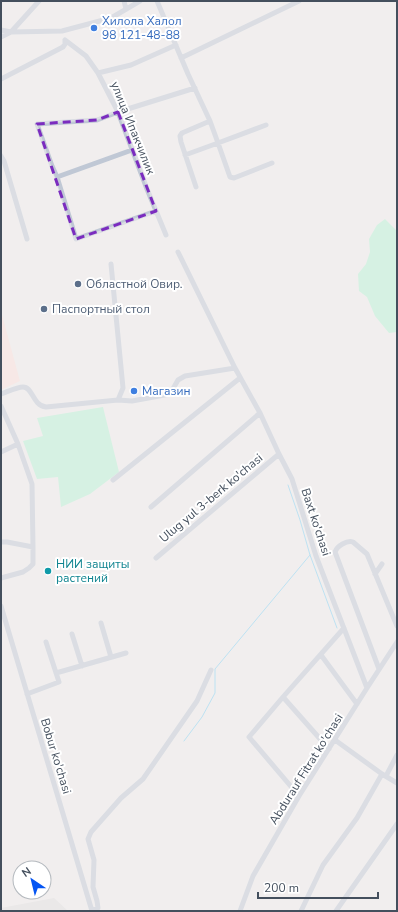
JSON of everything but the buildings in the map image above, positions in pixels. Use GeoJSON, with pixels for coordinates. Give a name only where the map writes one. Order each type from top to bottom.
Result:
{"type":"FeatureCollection","features":[{"type":"Feature","properties":{"kind":"street"},"geometry":{"type":"LineString","coordinates":[[1,37],[11,32],[39,1]]}},
{"type":"Feature","properties":{"kind":"street"},"geometry":{"type":"LineString","coordinates":[[124,1],[126,9]]}},
{"type":"Feature","properties":{"kind":"street"},"geometry":{"type":"LineString","coordinates":[[1,30],[11,32],[62,31],[111,18],[140,1]]}},
{"type":"Feature","properties":{"kind":"street"},"geometry":{"type":"LineString","coordinates":[[157,1],[210,121],[230,177],[234,178],[272,163]]}},
{"type":"Feature","properties":{"kind":"street"},"geometry":{"type":"LineString","coordinates":[[181,58],[299,1]]}},
{"type":"Feature","properties":{"kind":"street"},"geometry":{"type":"LineString","coordinates":[[1,79],[63,47],[65,40],[62,31]]}},
{"type":"Feature","properties":{"kind":"street","name":"улица Ипакчилик"},"geometry":{"type":"LineString","coordinates":[[65,40],[86,56],[98,73],[118,112],[166,235]]}},
{"type":"Feature","properties":{"kind":"street"},"geometry":{"type":"LineString","coordinates":[[98,73],[131,65],[176,45]]}},
{"type":"Feature","properties":{"kind":"street"},"geometry":{"type":"LineString","coordinates":[[156,211],[76,239],[57,177],[37,124],[97,120],[195,88]]}},
{"type":"Feature","properties":{"kind":"street"},"geometry":{"type":"LineString","coordinates":[[196,187],[180,136],[182,133],[210,121]]}},
{"type":"Feature","properties":{"kind":"street"},"geometry":{"type":"LineString","coordinates":[[185,155],[266,125]]}},
{"type":"Feature","properties":{"kind":"street"},"geometry":{"type":"LineString","coordinates":[[57,177],[132,150]]}},
{"type":"Feature","properties":{"kind":"street"},"geometry":{"type":"LineString","coordinates":[[1,156],[4,160],[27,239]]}},
{"type":"Feature","properties":{"kind":"street","name":"Baxt ko'chasi"},"geometry":{"type":"LineString","coordinates":[[178,252],[234,368],[260,414],[292,479],[316,556],[367,688]]}},
{"type":"Feature","properties":{"kind":"street"},"geometry":{"type":"LineString","coordinates":[[111,264],[123,388],[118,400]]}},
{"type":"Feature","properties":{"kind":"street"},"geometry":{"type":"LineString","coordinates":[[1,394],[25,387],[29,390],[35,401],[41,406],[46,407],[118,400],[132,401],[170,394],[178,380],[185,376],[234,368]]}},
{"type":"Feature","properties":{"kind":"street"},"geometry":{"type":"LineString","coordinates":[[113,480],[240,378]]}},
{"type":"Feature","properties":{"kind":"street"},"geometry":{"type":"LineString","coordinates":[[1,406],[18,444],[32,484],[33,547],[33,564],[29,568],[23,572],[1,578]]}},
{"type":"Feature","properties":{"kind":"street"},"geometry":{"type":"LineString","coordinates":[[151,507],[260,414]]}},
{"type":"Feature","properties":{"kind":"street"},"geometry":{"type":"LineString","coordinates":[[1,452],[18,444]]}},
{"type":"Feature","properties":{"kind":"street","name":"Ulug yul 3-berk ko'chasi"},"geometry":{"type":"LineString","coordinates":[[156,558],[279,454]]}},
{"type":"Feature","properties":{"kind":"street"},"geometry":{"type":"LineString","coordinates":[[380,669],[337,559],[335,550],[338,547],[350,541],[367,554],[397,626]]}},
{"type":"Feature","properties":{"kind":"street"},"geometry":{"type":"LineString","coordinates":[[1,542],[33,547]]}},
{"type":"Feature","properties":{"kind":"street"},"geometry":{"type":"LineString","coordinates":[[375,574],[382,564]]}},
{"type":"Feature","properties":{"kind":"street","name":"Bobur ko'chasi"},"geometry":{"type":"LineString","coordinates":[[1,606],[92,911]]}},
{"type":"Feature","properties":{"kind":"street"},"geometry":{"type":"LineString","coordinates":[[101,623],[111,657]]}},
{"type":"Feature","properties":{"kind":"street"},"geometry":{"type":"LineString","coordinates":[[299,796],[249,737],[344,628]]}},
{"type":"Feature","properties":{"kind":"street"},"geometry":{"type":"LineString","coordinates":[[72,634],[82,666]]}},
{"type":"Feature","properties":{"kind":"street"},"geometry":{"type":"LineString","coordinates":[[27,694],[59,682],[46,642]]}},
{"type":"Feature","properties":{"kind":"street","name":"Abdurauf Fitrat ko'chasi"},"geometry":{"type":"LineString","coordinates":[[240,911],[253,876],[299,796],[397,642]]}},
{"type":"Feature","properties":{"kind":"street"},"geometry":{"type":"LineString","coordinates":[[56,673],[126,653]]}},
{"type":"Feature","properties":{"kind":"street"},"geometry":{"type":"LineString","coordinates":[[320,655],[357,704]]}},
{"type":"Feature","properties":{"kind":"street"},"geometry":{"type":"LineString","coordinates":[[92,911],[98,908],[98,901],[93,887],[94,860],[88,839],[91,832],[121,798],[143,779],[197,701],[211,670]]}},
{"type":"Feature","properties":{"kind":"street"},"geometry":{"type":"LineString","coordinates":[[283,697],[329,749]]}},
{"type":"Feature","properties":{"kind":"street"},"geometry":{"type":"LineString","coordinates":[[335,740],[397,783]]}},
{"type":"Feature","properties":{"kind":"street"},"geometry":{"type":"LineString","coordinates":[[301,911],[323,865],[357,818],[397,755]]}},
{"type":"Feature","properties":{"kind":"street"},"geometry":{"type":"LineString","coordinates":[[336,911],[397,824]]}},
{"type":"Feature","properties":{"kind":"highlighted area"},"geometry":{"type":"Polygon","coordinates":[[[118,112],[156,211],[76,239],[37,124],[97,120],[118,112]]]}},
{"type":"Feature","properties":{"kind":"shaded area"},"geometry":{"type":"Polygon","coordinates":[[[1,311],[20,381],[1,390],[1,311]]]}},
{"type":"Feature","properties":{"kind":"shaded area"},"geometry":{"type":"Polygon","coordinates":[[[54,898],[68,911],[1,911],[1,908],[43,900],[52,900],[54,898]]]}},
{"type":"Feature","properties":{"kind":"green space"},"geometry":{"type":"Polygon","coordinates":[[[385,219],[397,231],[397,332],[389,333],[375,316],[367,297],[359,291],[358,274],[366,264],[370,252],[369,239],[377,225],[385,219]]]}},
{"type":"Feature","properties":{"kind":"green space"},"geometry":{"type":"Polygon","coordinates":[[[103,407],[119,472],[90,494],[61,507],[58,477],[37,479],[23,441],[43,436],[37,418],[103,407]]]}},
{"type":"Feature","properties":{"kind":"waterway"},"geometry":{"type":"LineString","coordinates":[[288,485],[310,555],[337,628]]}},
{"type":"Feature","properties":{"kind":"waterway"},"geometry":{"type":"LineString","coordinates":[[184,741],[202,717],[215,693],[215,669],[310,555]]}},
{"type":"Feature","properties":{"kind":"place","name":"Хилола Халол 98 121-48-88"},"geometry":{"type":"Point","coordinates":[94,28]}},
{"type":"Feature","properties":{"kind":"place","name":"Областной Овир."},"geometry":{"type":"Point","coordinates":[78,284]}},
{"type":"Feature","properties":{"kind":"place","name":"Паспортный стол"},"geometry":{"type":"Point","coordinates":[44,309]}},
{"type":"Feature","properties":{"kind":"place","name":"Магазин"},"geometry":{"type":"Point","coordinates":[134,391]}},
{"type":"Feature","properties":{"kind":"place","name":"НИИ защиты растений"},"geometry":{"type":"Point","coordinates":[48,571]}}]}
